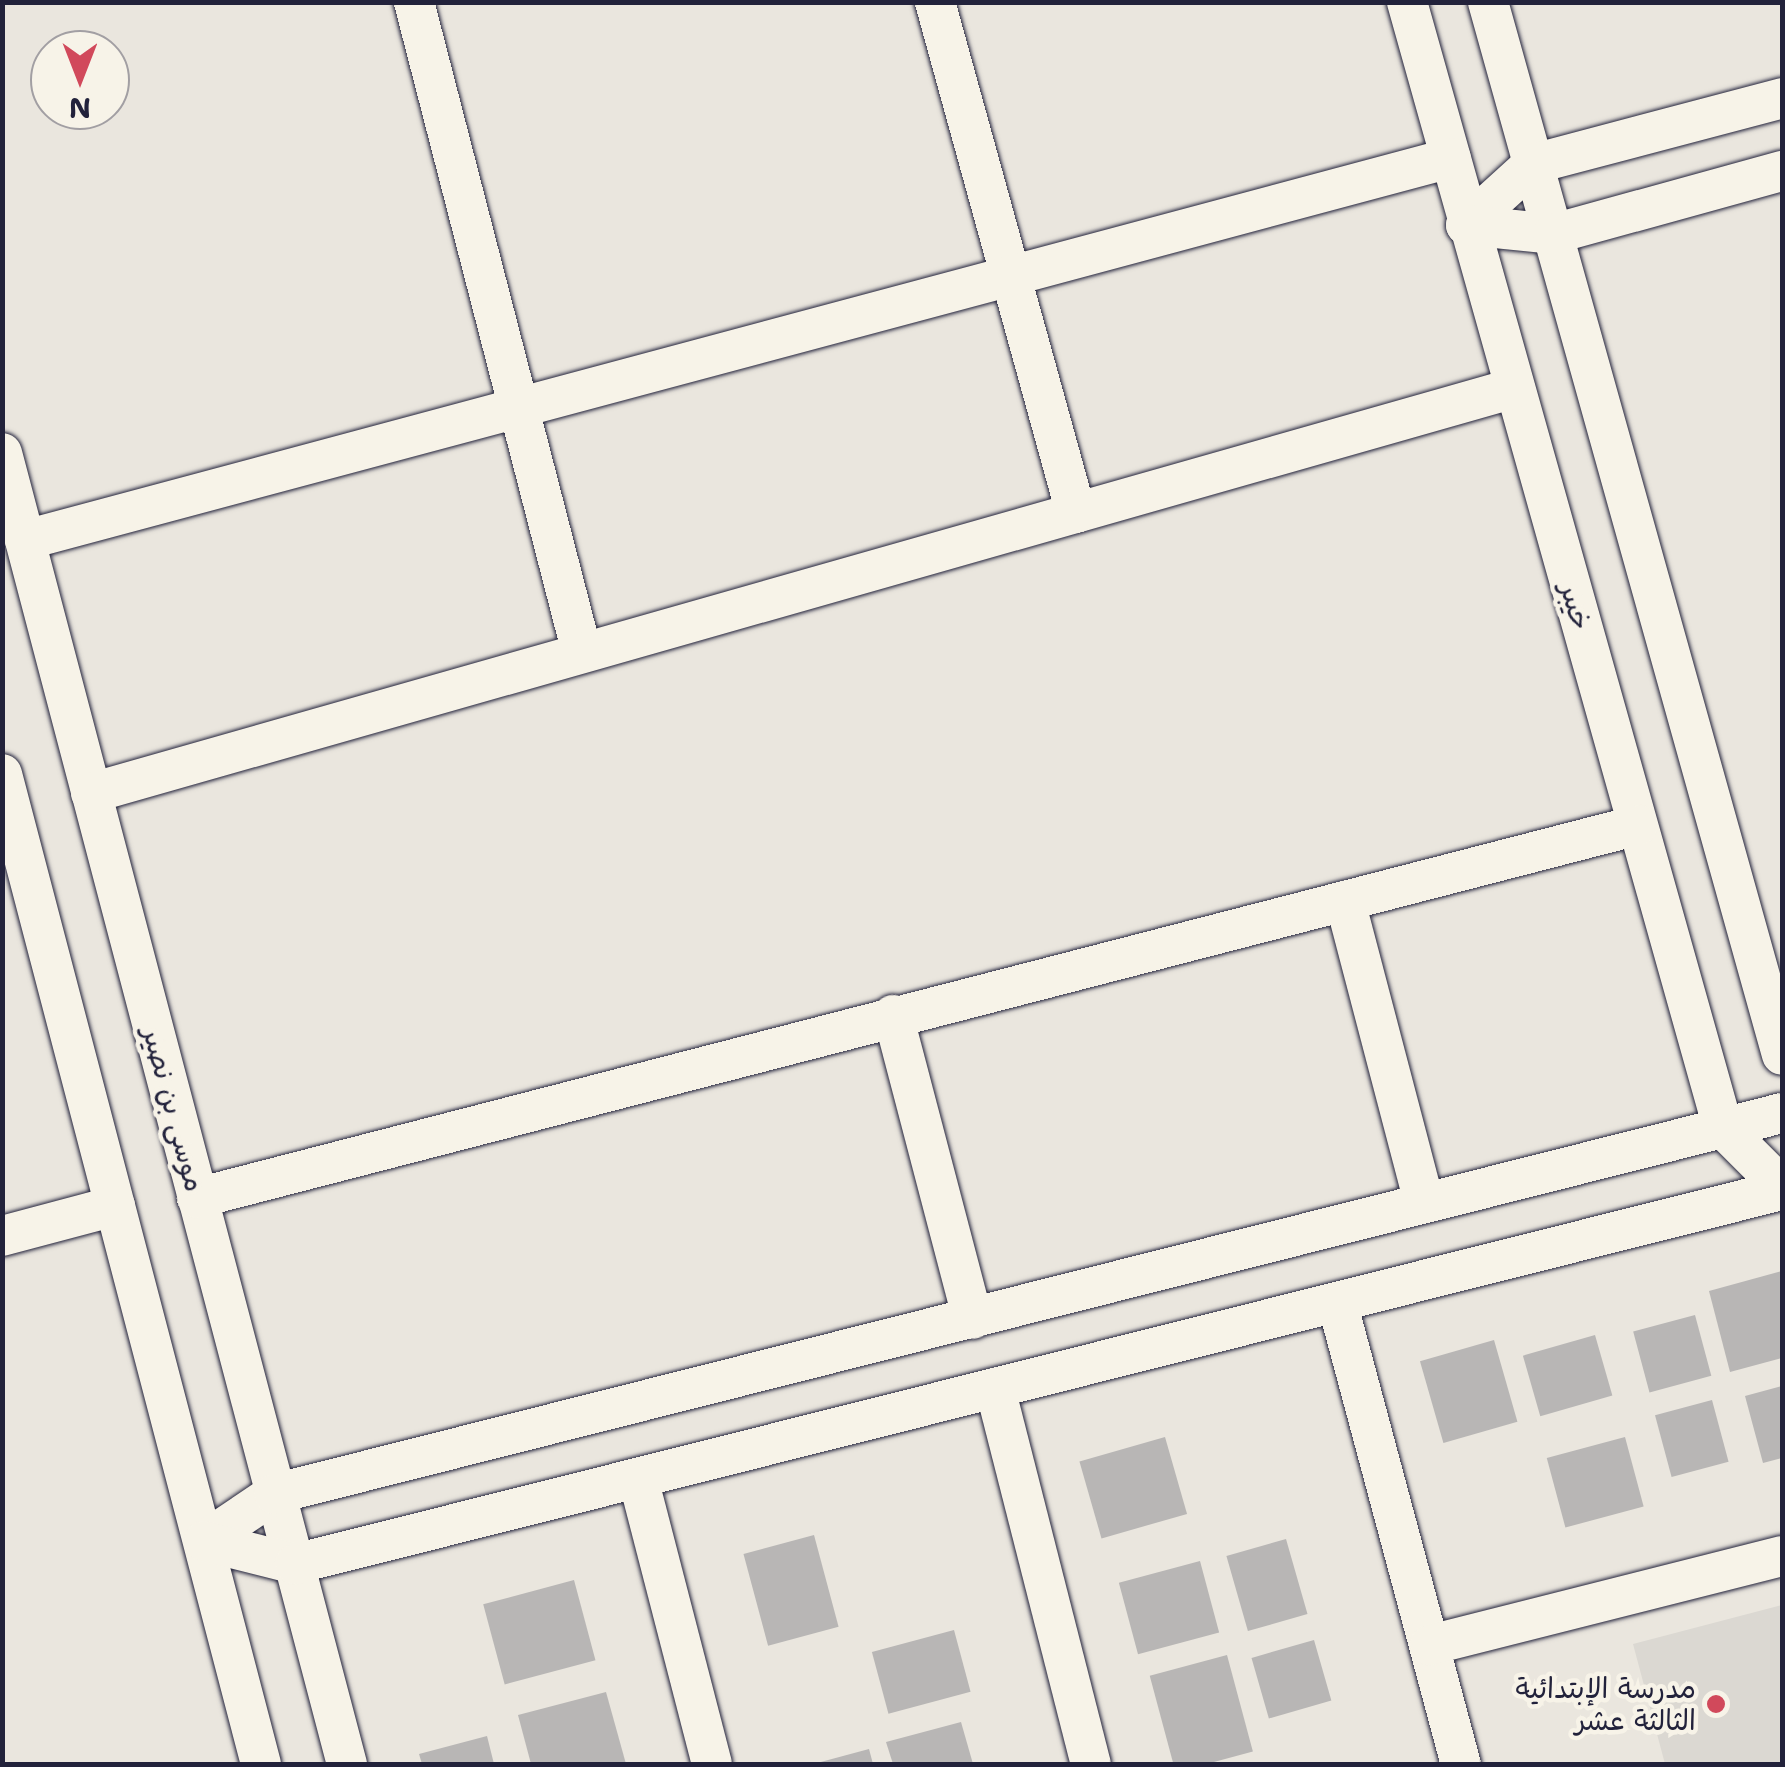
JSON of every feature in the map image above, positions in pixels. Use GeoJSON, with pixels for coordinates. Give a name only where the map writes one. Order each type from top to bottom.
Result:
{"type":"FeatureCollection","features":[{"type":"Feature","properties":{"kind":"street"},"geometry":{"type":"LineString","coordinates":[[414,2],[514,409],[582,653]]}},
{"type":"Feature","properties":{"kind":"street"},"geometry":{"type":"LineString","coordinates":[[935,2],[1076,513]]}},
{"type":"Feature","properties":{"kind":"street","name":"خيبر"},"geometry":{"type":"LineString","coordinates":[[1407,2],[1466,225],[1723,1128],[1782,1189]]}},
{"type":"Feature","properties":{"kind":"street"},"geometry":{"type":"LineString","coordinates":[[1488,2],[1782,1056]]}},
{"type":"Feature","properties":{"kind":"street"},"geometry":{"type":"LineString","coordinates":[[1466,225],[1534,164],[1782,98]]}},
{"type":"Feature","properties":{"kind":"street"},"geometry":{"type":"LineString","coordinates":[[25,540],[1451,158]]}},
{"type":"Feature","properties":{"kind":"street"},"geometry":{"type":"LineString","coordinates":[[1466,225],[1553,234],[1782,171]]}},
{"type":"Feature","properties":{"kind":"street"},"geometry":{"type":"LineString","coordinates":[[92,793],[1515,388]]}},
{"type":"Feature","properties":{"kind":"street","name":"موسى بن نصير"},"geometry":{"type":"LineString","coordinates":[[2,452],[347,1764]]}},
{"type":"Feature","properties":{"kind":"street"},"geometry":{"type":"LineString","coordinates":[[2,774],[9,826],[115,1206],[261,1764]]}},
{"type":"Feature","properties":{"kind":"street"},"geometry":{"type":"LineString","coordinates":[[197,1198],[1638,825]]}},
{"type":"Feature","properties":{"kind":"street"},"geometry":{"type":"LineString","coordinates":[[1345,901],[1424,1203]]}},
{"type":"Feature","properties":{"kind":"street"},"geometry":{"type":"LineString","coordinates":[[893,1016],[973,1320]]}},
{"type":"Feature","properties":{"kind":"street"},"geometry":{"type":"LineString","coordinates":[[204,1541],[274,1494],[1782,1114]]}},
{"type":"Feature","properties":{"kind":"street"},"geometry":{"type":"LineString","coordinates":[[204,1541],[295,1564],[1782,1189]]}},
{"type":"Feature","properties":{"kind":"street"},"geometry":{"type":"LineString","coordinates":[[2,1236],[115,1206]]}},
{"type":"Feature","properties":{"kind":"street"},"geometry":{"type":"LineString","coordinates":[[1337,1302],[1460,1764]]}},
{"type":"Feature","properties":{"kind":"street"},"geometry":{"type":"LineString","coordinates":[[995,1388],[1092,1764]]}},
{"type":"Feature","properties":{"kind":"street"},"geometry":{"type":"LineString","coordinates":[[638,1478],[712,1764]]}},
{"type":"Feature","properties":{"kind":"street"},"geometry":{"type":"LineString","coordinates":[[1430,1645],[1782,1556]]}},
{"type":"Feature","properties":{"kind":"shaded area","name":"مدرسة الإبتدائية الثالثة عشر"},"geometry":{"type":"Polygon","coordinates":[[[1782,1605],[1782,1764],[1665,1764],[1633,1644],[1782,1605]]]}},
{"type":"Feature","properties":{"kind":"building"},"geometry":{"type":"Polygon","coordinates":[[[1782,1271],[1782,1358],[1730,1372],[1709,1291],[1782,1271]]]}},
{"type":"Feature","properties":{"kind":"building"},"geometry":{"type":"Polygon","coordinates":[[[1695,1315],[1711,1376],[1649,1392],[1633,1332],[1695,1315]]]}},
{"type":"Feature","properties":{"kind":"building"},"geometry":{"type":"Polygon","coordinates":[[[1595,1335],[1612,1396],[1540,1416],[1523,1356],[1595,1335]]]}},
{"type":"Feature","properties":{"kind":"building"},"geometry":{"type":"Polygon","coordinates":[[[1494,1340],[1517,1422],[1443,1443],[1420,1361],[1494,1340]]]}},
{"type":"Feature","properties":{"kind":"building"},"geometry":{"type":"Polygon","coordinates":[[[1782,1386],[1782,1458],[1763,1463],[1745,1396],[1782,1386]]]}},
{"type":"Feature","properties":{"kind":"building"},"geometry":{"type":"Polygon","coordinates":[[[1712,1400],[1729,1462],[1672,1477],[1655,1415],[1712,1400]]]}},
{"type":"Feature","properties":{"kind":"building"},"geometry":{"type":"Polygon","coordinates":[[[1165,1437],[1187,1514],[1101,1538],[1079,1462],[1165,1437]]]}},
{"type":"Feature","properties":{"kind":"building"},"geometry":{"type":"Polygon","coordinates":[[[1625,1437],[1644,1507],[1565,1528],[1547,1458],[1625,1437]]]}},
{"type":"Feature","properties":{"kind":"building"},"geometry":{"type":"Polygon","coordinates":[[[814,1535],[839,1627],[768,1646],[743,1554],[814,1535]]]}},
{"type":"Feature","properties":{"kind":"building"},"geometry":{"type":"Polygon","coordinates":[[[1286,1539],[1307,1614],[1248,1631],[1226,1556],[1286,1539]]]}},
{"type":"Feature","properties":{"kind":"building"},"geometry":{"type":"Polygon","coordinates":[[[1200,1561],[1219,1632],[1138,1654],[1119,1583],[1200,1561]]]}},
{"type":"Feature","properties":{"kind":"building"},"geometry":{"type":"Polygon","coordinates":[[[574,1580],[595,1660],[505,1685],[483,1604],[574,1580]]]}},
{"type":"Feature","properties":{"kind":"building"},"geometry":{"type":"Polygon","coordinates":[[[954,1630],[971,1692],[888,1714],[872,1652],[954,1630]]]}},
{"type":"Feature","properties":{"kind":"building"},"geometry":{"type":"Polygon","coordinates":[[[1314,1640],[1331,1701],[1269,1718],[1252,1658],[1314,1640]]]}},
{"type":"Feature","properties":{"kind":"building"},"geometry":{"type":"Polygon","coordinates":[[[1227,1655],[1253,1752],[1207,1764],[1173,1764],[1150,1676],[1227,1655]]]}},
{"type":"Feature","properties":{"kind":"building"},"geometry":{"type":"Polygon","coordinates":[[[606,1692],[626,1764],[531,1764],[518,1715],[606,1692]]]}},
{"type":"Feature","properties":{"kind":"building"},"geometry":{"type":"Polygon","coordinates":[[[961,1722],[973,1764],[893,1764],[886,1742],[961,1722]]]}},
{"type":"Feature","properties":{"kind":"building"},"geometry":{"type":"Polygon","coordinates":[[[487,1736],[494,1764],[422,1764],[419,1754],[487,1736]]]}},
{"type":"Feature","properties":{"kind":"building"},"geometry":{"type":"Polygon","coordinates":[[[869,1749],[873,1764],[817,1764],[817,1763],[869,1749]]]}},
{"type":"Feature","properties":{"kind":"place","name":"مدرسة الإبتدائية الثالثة عشر"},"geometry":{"type":"Point","coordinates":[1716,1704]}}]}
